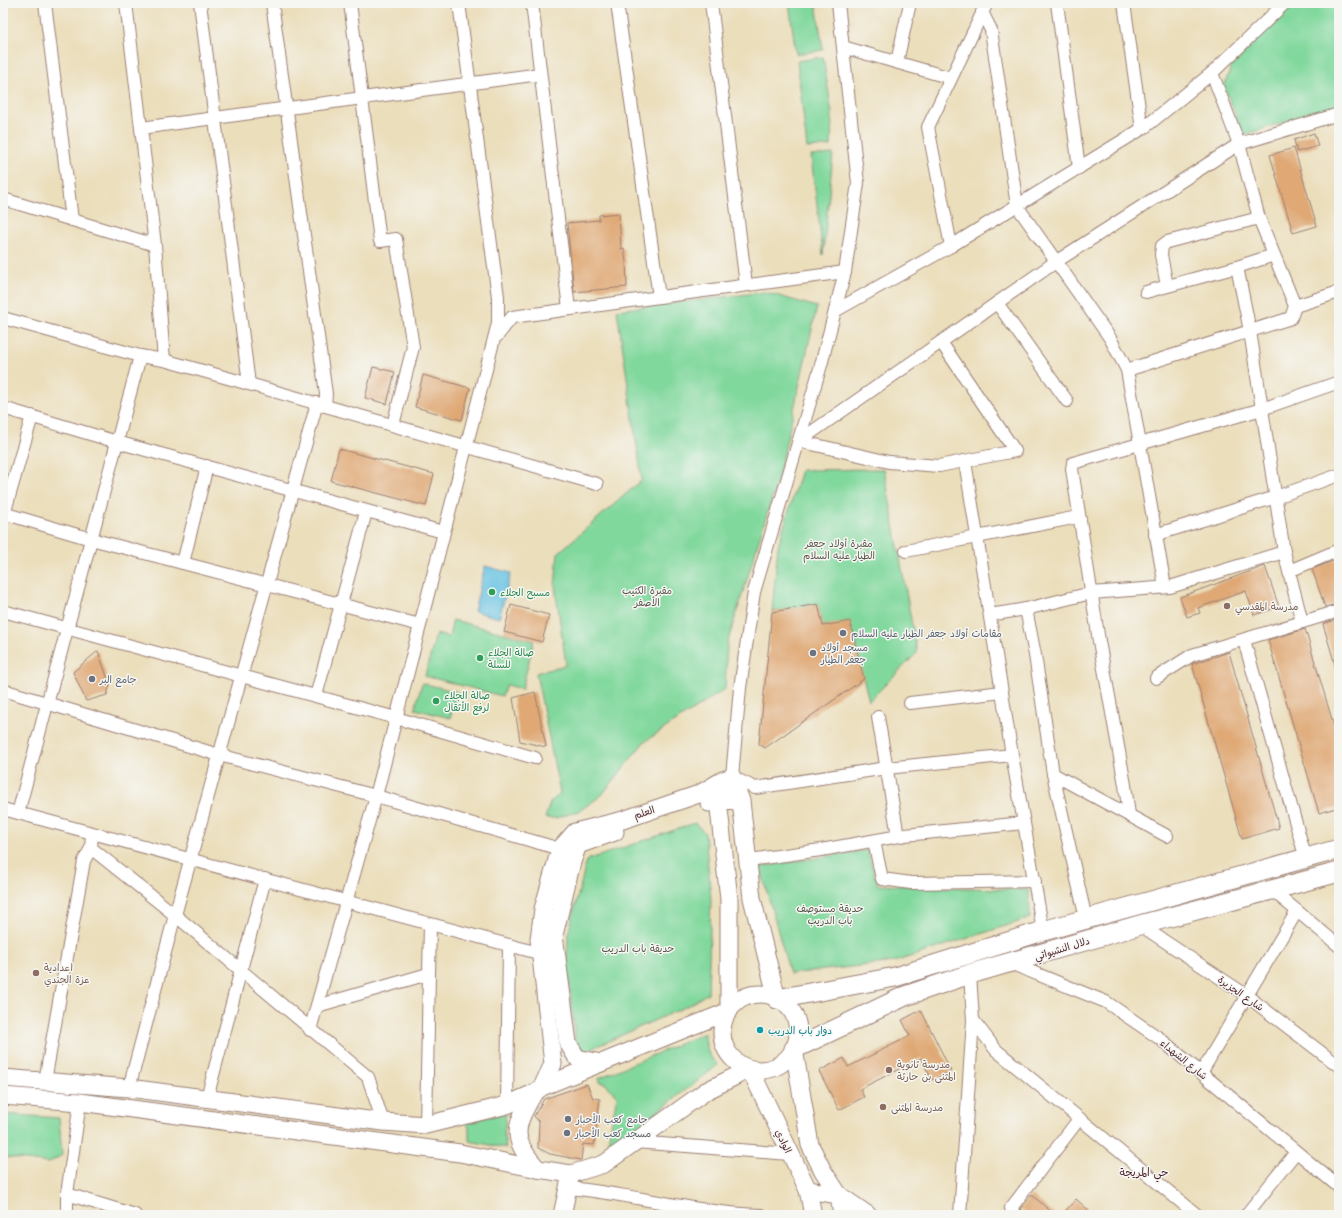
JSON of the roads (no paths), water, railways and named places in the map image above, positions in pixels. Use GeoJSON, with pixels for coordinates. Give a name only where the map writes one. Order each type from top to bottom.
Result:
{"type":"FeatureCollection","features":[{"type":"Feature","properties":{"kind":"main road"},"geometry":{"type":"LineString","coordinates":[[729,1011],[729,899],[718,800],[732,777]]}},
{"type":"Feature","properties":{"kind":"main road"},"geometry":{"type":"LineString","coordinates":[[732,777],[741,801],[752,898],[777,999]]}},
{"type":"Feature","properties":{"kind":"main road","name":"العلم"},"geometry":{"type":"LineString","coordinates":[[560,849],[575,832],[623,820],[699,794],[723,780],[732,777]]}},
{"type":"Feature","properties":{"kind":"main road","name":"العلم"},"geometry":{"type":"LineString","coordinates":[[560,849],[578,845],[623,829],[718,800],[741,801]]}},
{"type":"Feature","properties":{"kind":"main road"},"geometry":{"type":"LineString","coordinates":[[578,845],[572,862],[554,935],[568,1043],[577,1058],[601,1063]]}},
{"type":"Feature","properties":{"kind":"main road"},"geometry":{"type":"LineString","coordinates":[[538,1169],[524,1154],[517,1137],[520,1116],[538,1090],[553,1064],[542,954],[539,939],[543,909],[560,849]]}},
{"type":"Feature","properties":{"kind":"main road"},"geometry":{"type":"LineString","coordinates":[[777,999],[895,977],[1043,931],[1339,849]]}},
{"type":"Feature","properties":{"kind":"main road","name":"دلال النشيواتي"},"geometry":{"type":"LineString","coordinates":[[794,1049],[905,996],[970,974],[1140,925],[1339,872]]}},
{"type":"Feature","properties":{"kind":"main road"},"geometry":{"type":"LineString","coordinates":[[762,995],[777,999],[787,1006],[794,1015],[797,1026],[797,1038],[794,1049],[786,1060],[775,1067],[763,1070],[750,1069],[739,1064],[730,1056],[724,1045],[722,1034],[724,1022],[729,1011],[736,1003],[745,997],[762,995]]}},
{"type":"Feature","properties":{"kind":"main road"},"geometry":{"type":"LineString","coordinates":[[3,1078],[129,1088],[383,1122],[426,1125],[507,1105],[601,1063],[729,1011]]}},
{"type":"Feature","properties":{"kind":"main road"},"geometry":{"type":"LineString","coordinates":[[794,1049],[810,1145],[823,1171],[839,1195],[868,1215]]}},
{"type":"Feature","properties":{"kind":"main road"},"geometry":{"type":"LineString","coordinates":[[3,1096],[80,1102],[460,1153],[538,1169],[570,1181],[604,1164],[706,1091],[750,1069]]}},
{"type":"Feature","properties":{"kind":"main road","name":"الوادي"},"geometry":{"type":"LineString","coordinates":[[750,1069],[808,1190],[813,1215]]}},
{"type":"Feature","properties":{"kind":"main road"},"geometry":{"type":"LineString","coordinates":[[562,1215],[570,1181]]}},
{"type":"Feature","properties":{"kind":"main road"},"geometry":{"type":"LineString","coordinates":[[808,1190],[839,1195]]}},
{"type":"Feature","properties":{"kind":"main road"},"geometry":{"type":"LineString","coordinates":[[839,1195],[842,1215]]}},
{"type":"Feature","properties":{"kind":"street"},"geometry":{"type":"LineString","coordinates":[[45,3],[72,220]]}},
{"type":"Feature","properties":{"kind":"street"},"geometry":{"type":"LineString","coordinates":[[126,3],[155,245],[164,360]]}},
{"type":"Feature","properties":{"kind":"street"},"geometry":{"type":"LineString","coordinates":[[200,3],[249,384]]}},
{"type":"Feature","properties":{"kind":"street"},"geometry":{"type":"LineString","coordinates":[[129,1088],[174,915],[191,859],[266,585],[293,490],[321,404],[326,394],[285,110],[272,3]]}},
{"type":"Feature","properties":{"kind":"street"},"geometry":{"type":"LineString","coordinates":[[350,3],[380,241],[396,239],[413,347],[393,425]]}},
{"type":"Feature","properties":{"kind":"street"},"geometry":{"type":"LineString","coordinates":[[310,1030],[348,901],[376,796],[498,323],[498,297],[459,3]]}},
{"type":"Feature","properties":{"kind":"street"},"geometry":{"type":"LineString","coordinates":[[532,3],[569,309]]}},
{"type":"Feature","properties":{"kind":"street"},"geometry":{"type":"LineString","coordinates":[[617,3],[659,297]]}},
{"type":"Feature","properties":{"kind":"street"},"geometry":{"type":"LineString","coordinates":[[711,3],[746,285]]}},
{"type":"Feature","properties":{"kind":"street"},"geometry":{"type":"LineString","coordinates":[[838,3],[858,183],[845,272],[799,441],[754,592],[740,688],[732,777],[755,788],[887,768],[1012,755]]}},
{"type":"Feature","properties":{"kind":"street"},"geometry":{"type":"LineString","coordinates":[[897,62],[910,3]]}},
{"type":"Feature","properties":{"kind":"street"},"geometry":{"type":"LineString","coordinates":[[1057,3],[1079,168]]}},
{"type":"Feature","properties":{"kind":"street"},"geometry":{"type":"LineString","coordinates":[[1124,3],[1142,129]]}},
{"type":"Feature","properties":{"kind":"street"},"geometry":{"type":"LineString","coordinates":[[835,311],[950,246],[1142,129],[1212,74],[1285,3]]}},
{"type":"Feature","properties":{"kind":"street"},"geometry":{"type":"LineString","coordinates":[[950,246],[928,126],[985,8]]}},
{"type":"Feature","properties":{"kind":"street"},"geometry":{"type":"LineString","coordinates":[[985,8],[991,30],[1017,206],[1110,338],[1127,370],[1165,587]]}},
{"type":"Feature","properties":{"kind":"street"},"geometry":{"type":"LineString","coordinates":[[843,47],[951,78]]}},
{"type":"Feature","properties":{"kind":"street"},"geometry":{"type":"LineString","coordinates":[[141,128],[285,110],[540,74]]}},
{"type":"Feature","properties":{"kind":"street"},"geometry":{"type":"LineString","coordinates":[[1127,370],[1291,318],[1295,306],[1259,218],[1239,144],[1212,74]]}},
{"type":"Feature","properties":{"kind":"street"},"geometry":{"type":"LineString","coordinates":[[799,441],[1057,261],[1239,144],[1339,114]]}},
{"type":"Feature","properties":{"kind":"street"},"geometry":{"type":"LineString","coordinates":[[3,199],[155,245]]}},
{"type":"Feature","properties":{"kind":"street"},"geometry":{"type":"LineString","coordinates":[[1167,286],[1160,256],[1162,246],[1167,242],[1259,218]]}},
{"type":"Feature","properties":{"kind":"street"},"geometry":{"type":"LineString","coordinates":[[1146,292],[1237,267],[1274,255]]}},
{"type":"Feature","properties":{"kind":"street"},"geometry":{"type":"LineString","coordinates":[[1237,267],[1250,331],[1284,552],[1302,622]]}},
{"type":"Feature","properties":{"kind":"street"},"geometry":{"type":"LineString","coordinates":[[493,342],[512,317],[845,272]]}},
{"type":"Feature","properties":{"kind":"street"},"geometry":{"type":"LineString","coordinates":[[1295,306],[1339,292]]}},
{"type":"Feature","properties":{"kind":"street"},"geometry":{"type":"LineString","coordinates":[[997,303],[1067,401]]}},
{"type":"Feature","properties":{"kind":"street"},"geometry":{"type":"LineString","coordinates":[[3,318],[140,356],[164,360],[597,484]]}},
{"type":"Feature","properties":{"kind":"street"},"geometry":{"type":"LineString","coordinates":[[799,441],[889,462],[939,466],[1015,451],[941,342]]}},
{"type":"Feature","properties":{"kind":"street"},"geometry":{"type":"LineString","coordinates":[[18,813],[140,356]]}},
{"type":"Feature","properties":{"kind":"street"},"geometry":{"type":"LineString","coordinates":[[1129,815],[1078,517],[1072,469],[1073,463],[1140,446],[1262,409],[1339,382]]}},
{"type":"Feature","properties":{"kind":"street"},"geometry":{"type":"LineString","coordinates":[[3,408],[117,442],[293,490],[366,512],[443,532]]}},
{"type":"Feature","properties":{"kind":"street"},"geometry":{"type":"LineString","coordinates":[[32,416],[3,515],[420,625]]}},
{"type":"Feature","properties":{"kind":"street"},"geometry":{"type":"LineString","coordinates":[[964,461],[1012,755],[1043,931]]}},
{"type":"Feature","properties":{"kind":"street"},"geometry":{"type":"LineString","coordinates":[[183,563],[207,466]]}},
{"type":"Feature","properties":{"kind":"street"},"geometry":{"type":"LineString","coordinates":[[1155,535],[1276,497],[1339,475]]}},
{"type":"Feature","properties":{"kind":"street"},"geometry":{"type":"LineString","coordinates":[[316,696],[342,605],[366,512]]}},
{"type":"Feature","properties":{"kind":"street"},"geometry":{"type":"LineString","coordinates":[[906,551],[1078,517]]}},
{"type":"Feature","properties":{"kind":"street"},"geometry":{"type":"LineString","coordinates":[[1289,571],[1339,550]]}},
{"type":"Feature","properties":{"kind":"street"},"geometry":{"type":"LineString","coordinates":[[990,615],[1026,609],[1091,593],[1165,587],[1284,552]]}},
{"type":"Feature","properties":{"kind":"street"},"geometry":{"type":"LineString","coordinates":[[1026,609],[1053,774],[1086,919]]}},
{"type":"Feature","properties":{"kind":"street"},"geometry":{"type":"LineString","coordinates":[[1156,678],[1192,656],[1339,611]]}},
{"type":"Feature","properties":{"kind":"street"},"geometry":{"type":"LineString","coordinates":[[3,612],[316,696],[535,758]]}},
{"type":"Feature","properties":{"kind":"street"},"geometry":{"type":"LineString","coordinates":[[1244,640],[1306,859]]}},
{"type":"Feature","properties":{"kind":"street"},"geometry":{"type":"LineString","coordinates":[[3,690],[48,702],[219,755],[376,796],[560,849]]}},
{"type":"Feature","properties":{"kind":"street"},"geometry":{"type":"LineString","coordinates":[[910,703],[1002,692]]}},
{"type":"Feature","properties":{"kind":"street"},"geometry":{"type":"LineString","coordinates":[[878,717],[898,836]]}},
{"type":"Feature","properties":{"kind":"street"},"geometry":{"type":"LineString","coordinates":[[1053,774],[1167,836]]}},
{"type":"Feature","properties":{"kind":"street"},"geometry":{"type":"LineString","coordinates":[[3,809],[542,954]]}},
{"type":"Feature","properties":{"kind":"street"},"geometry":{"type":"LineString","coordinates":[[748,860],[898,836],[1024,823]]}},
{"type":"Feature","properties":{"kind":"street"},"geometry":{"type":"LineString","coordinates":[[45,1081],[84,861],[91,848],[92,833]]}},
{"type":"Feature","properties":{"kind":"street"},"geometry":{"type":"LineString","coordinates":[[874,841],[882,879],[911,883],[1035,881]]}},
{"type":"Feature","properties":{"kind":"street"},"geometry":{"type":"LineString","coordinates":[[91,848],[174,915],[368,1077],[383,1122]]}},
{"type":"Feature","properties":{"kind":"street"},"geometry":{"type":"LineString","coordinates":[[207,1098],[265,879]]}},
{"type":"Feature","properties":{"kind":"street"},"geometry":{"type":"LineString","coordinates":[[1272,890],[1339,946]]}},
{"type":"Feature","properties":{"kind":"street"},"geometry":{"type":"LineString","coordinates":[[1201,1073],[1297,911]]}},
{"type":"Feature","properties":{"kind":"street"},"geometry":{"type":"LineString","coordinates":[[426,1125],[430,924]]}},
{"type":"Feature","properties":{"kind":"street","name":"شارع الجزيرة"},"geometry":{"type":"LineString","coordinates":[[1140,925],[1247,997],[1339,1066]]}},
{"type":"Feature","properties":{"kind":"street"},"geometry":{"type":"LineString","coordinates":[[507,1105],[509,945]]}},
{"type":"Feature","properties":{"kind":"street","name":"شارع الشهداء"},"geometry":{"type":"LineString","coordinates":[[1010,963],[1106,1002],[1159,1038],[1338,1185]]}},
{"type":"Feature","properties":{"kind":"street"},"geometry":{"type":"LineString","coordinates":[[317,1006],[428,974]]}},
{"type":"Feature","properties":{"kind":"street"},"geometry":{"type":"LineString","coordinates":[[960,1215],[973,1020],[970,974]]}},
{"type":"Feature","properties":{"kind":"street"},"geometry":{"type":"LineString","coordinates":[[973,1020],[996,1050],[1197,1215]]}},
{"type":"Feature","properties":{"kind":"street"},"geometry":{"type":"LineString","coordinates":[[67,1215],[67,1194],[80,1102]]}},
{"type":"Feature","properties":{"kind":"street"},"geometry":{"type":"LineString","coordinates":[[1015,1215],[1011,1208],[1079,1119]]}},
{"type":"Feature","properties":{"kind":"street"},"geometry":{"type":"LineString","coordinates":[[635,1142],[790,1154]]}},
{"type":"Feature","properties":{"kind":"street"},"geometry":{"type":"LineString","coordinates":[[1246,1215],[1296,1152]]}},
{"type":"Feature","properties":{"kind":"street"},"geometry":{"type":"LineString","coordinates":[[570,1181],[600,1191],[731,1214],[761,1215]]}},
{"type":"Feature","properties":{"kind":"street"},"geometry":{"type":"LineString","coordinates":[[67,1194],[120,1213],[134,1215]]}},
{"type":"Feature","properties":{"kind":"water","name":"مسبح الجلاء"},"geometry":{"type":"Polygon","coordinates":[[[485,566],[511,573],[499,618],[474,611],[485,566]]]}},
{"type":"Feature","properties":{"kind":"place","name":"مسبح الجلاء"},"geometry":{"type":"Point","coordinates":[492,592]}},
{"type":"Feature","properties":{"kind":"place","name":"مدرسة المقدسي"},"geometry":{"type":"Point","coordinates":[1227,606]}},
{"type":"Feature","properties":{"kind":"place","name":"مقامات أولاد جعفر الطيار عليه السلام"},"geometry":{"type":"Point","coordinates":[843,633]}},
{"type":"Feature","properties":{"kind":"place","name":"مسجد أولاد جعفر الطيار"},"geometry":{"type":"Point","coordinates":[813,653]}},
{"type":"Feature","properties":{"kind":"place","name":"صالة الجلاء للسلة"},"geometry":{"type":"Point","coordinates":[480,658]}},
{"type":"Feature","properties":{"kind":"place","name":"جامع البر"},"geometry":{"type":"Point","coordinates":[92,679]}},
{"type":"Feature","properties":{"kind":"place","name":"صالة الجلاء لرفع الأثقال"},"geometry":{"type":"Point","coordinates":[436,701]}},
{"type":"Feature","properties":{"kind":"place","name":"اعدادية عزة الجندي"},"geometry":{"type":"Point","coordinates":[36,973]}},
{"type":"Feature","properties":{"kind":"place","name":"دوار باب الدريب"},"geometry":{"type":"Point","coordinates":[760,1030]}},
{"type":"Feature","properties":{"kind":"place","name":"مدرسة ثانوية المثنى بن حارثة"},"geometry":{"type":"Point","coordinates":[889,1070]}},
{"type":"Feature","properties":{"kind":"place","name":"مدرسة المثنى"},"geometry":{"type":"Point","coordinates":[883,1107]}},
{"type":"Feature","properties":{"kind":"place","name":"جامع كعب الأحبار"},"geometry":{"type":"Point","coordinates":[568,1119]}},
{"type":"Feature","properties":{"kind":"place","name":"مسجد كعب الأحبار"},"geometry":{"type":"Point","coordinates":[567,1133]}},
{"type":"Feature","properties":{"kind":"district","name":"حي المريجة"},"geometry":{"type":"Point","coordinates":[1144,1172]}},
{"type":"Feature","properties":{"kind":"park label","name":"مقبرة أولاد جعفر الطيار عليه السلام"},"geometry":{"type":"Point","coordinates":[839,548]}},
{"type":"Feature","properties":{"kind":"park label","name":"مقبرة الكثيب الأصفر"},"geometry":{"type":"Point","coordinates":[647,596]}},
{"type":"Feature","properties":{"kind":"park label","name":"حديقة مستوصف باب الدريب"},"geometry":{"type":"Point","coordinates":[830,914]}},
{"type":"Feature","properties":{"kind":"park label","name":"حديقة باب الدريب"},"geometry":{"type":"Point","coordinates":[638,948]}}]}
